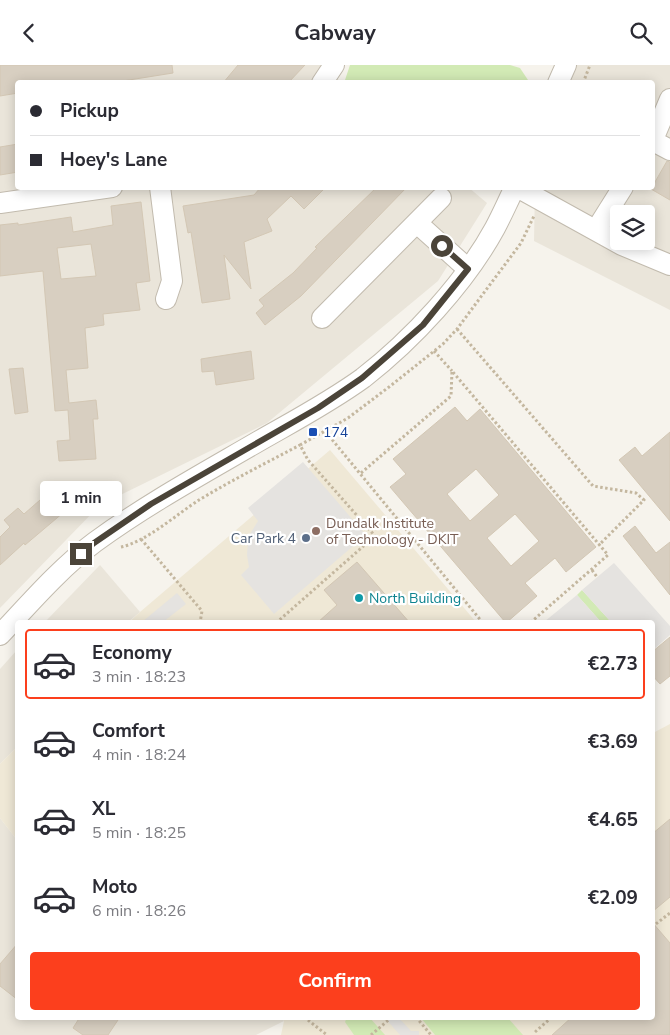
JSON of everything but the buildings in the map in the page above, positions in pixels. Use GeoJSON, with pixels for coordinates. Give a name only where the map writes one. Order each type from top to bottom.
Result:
{"type":"FeatureCollection","features":[{"type":"Feature","properties":{"kind":"street"},"geometry":{"type":"LineString","coordinates":[[324,80],[334,65]]}},
{"type":"Feature","properties":{"kind":"street"},"geometry":{"type":"LineString","coordinates":[[559,80],[566,65]]}},
{"type":"Feature","properties":{"kind":"street"},"geometry":{"type":"LineString","coordinates":[[655,137],[670,99]]}},
{"type":"Feature","properties":{"kind":"street"},"geometry":{"type":"LineString","coordinates":[[655,143],[670,150]]}},
{"type":"Feature","properties":{"kind":"street"},"geometry":{"type":"LineString","coordinates":[[0,203],[91,190]]}},
{"type":"Feature","properties":{"kind":"street"},"geometry":{"type":"LineString","coordinates":[[160,190],[172,281],[166,299]]}},
{"type":"Feature","properties":{"kind":"street"},"geometry":{"type":"LineString","coordinates":[[0,635],[56,577],[94,543],[151,504],[318,408],[362,378],[423,325],[468,269],[495,229],[514,190]]}},
{"type":"Feature","properties":{"kind":"street"},"geometry":{"type":"LineString","coordinates":[[521,190],[622,245],[670,265]]}},
{"type":"Feature","properties":{"kind":"street"},"geometry":{"type":"LineString","coordinates":[[596,231],[621,190]]}},
{"type":"Feature","properties":{"kind":"street"},"geometry":{"type":"LineString","coordinates":[[322,318],[440,198]]}},
{"type":"Feature","properties":{"kind":"street"},"geometry":{"type":"LineString","coordinates":[[417,223],[468,269]]}},
{"type":"Feature","properties":{"kind":"path"},"geometry":{"type":"LineString","coordinates":[[585,80],[590,65]]}},
{"type":"Feature","properties":{"kind":"path"},"geometry":{"type":"LineString","coordinates":[[114,549],[129,546],[199,500],[348,418],[434,351],[457,329],[521,243],[536,211]]}},
{"type":"Feature","properties":{"kind":"path"},"geometry":{"type":"LineString","coordinates":[[457,329],[592,486],[636,493],[644,500],[599,545]]}},
{"type":"Feature","properties":{"kind":"path"},"geometry":{"type":"LineString","coordinates":[[434,351],[608,555],[533,620]]}},
{"type":"Feature","properties":{"kind":"path"},"geometry":{"type":"LineString","coordinates":[[361,473],[451,396],[452,371]]}},
{"type":"Feature","properties":{"kind":"path"},"geometry":{"type":"LineString","coordinates":[[325,431],[481,620]]}},
{"type":"Feature","properties":{"kind":"path"},"geometry":{"type":"LineString","coordinates":[[279,620],[375,536],[308,460],[300,445]]}},
{"type":"Feature","properties":{"kind":"path"},"geometry":{"type":"LineString","coordinates":[[141,539],[202,611],[200,620]]}},
{"type":"Feature","properties":{"kind":"path"},"geometry":{"type":"LineString","coordinates":[[592,569],[597,577]]}},
{"type":"Feature","properties":{"kind":"path"},"geometry":{"type":"LineString","coordinates":[[655,925],[670,913]]}},
{"type":"Feature","properties":{"kind":"path"},"geometry":{"type":"LineString","coordinates":[[308,1020],[327,1035]]}},
{"type":"Feature","properties":{"kind":"path"},"geometry":{"type":"LineString","coordinates":[[371,1035],[388,1020]]}},
{"type":"Feature","properties":{"kind":"path"},"geometry":{"type":"LineString","coordinates":[[418,1020],[431,1035]]}},
{"type":"Feature","properties":{"kind":"path"},"geometry":{"type":"LineString","coordinates":[[536,1031],[549,1020]]}},
{"type":"Feature","properties":{"kind":"shaded area"},"geometry":{"type":"Polygon","coordinates":[[[0,65],[320,65],[339,80],[15,80],[15,190],[472,190],[487,203],[438,281],[267,423],[100,505],[0,608],[0,65]]]}},
{"type":"Feature","properties":{"kind":"shaded area"},"geometry":{"type":"Polygon","coordinates":[[[575,65],[670,65],[670,310],[534,241],[535,190],[655,190],[655,80],[569,80],[575,65]]]}},
{"type":"Feature","properties":{"kind":"shaded area","name":"Dundalk Institute of Technology - DKIT"},"geometry":{"type":"Polygon","coordinates":[[[330,450],[474,620],[131,620],[330,450]]]}},
{"type":"Feature","properties":{"kind":"shaded area","name":"Car Park 4"},"geometry":{"type":"Polygon","coordinates":[[[303,462],[366,535],[274,614],[241,575],[249,567],[247,555],[248,541],[258,521],[248,508],[303,462]]]}},
{"type":"Feature","properties":{"kind":"shaded area"},"geometry":{"type":"Polygon","coordinates":[[[614,563],[670,626],[670,635],[655,648],[655,620],[609,620],[582,590],[614,563]]]}},
{"type":"Feature","properties":{"kind":"shaded area"},"geometry":{"type":"Polygon","coordinates":[[[100,565],[140,612],[130,620],[47,620],[100,565]]]}},
{"type":"Feature","properties":{"kind":"shaded area"},"geometry":{"type":"Polygon","coordinates":[[[177,593],[186,604],[166,620],[144,620],[177,593]]]}},
{"type":"Feature","properties":{"kind":"shaded area"},"geometry":{"type":"Polygon","coordinates":[[[577,595],[599,620],[546,620],[577,595]]]}},
{"type":"Feature","properties":{"kind":"shaded area"},"geometry":{"type":"Polygon","coordinates":[[[15,652],[15,749],[0,764],[0,669],[15,652]]]}},
{"type":"Feature","properties":{"kind":"shaded area"},"geometry":{"type":"Polygon","coordinates":[[[670,724],[670,1035],[281,1035],[284,1020],[655,1020],[655,732],[670,724]]]}},
{"type":"Feature","properties":{"kind":"shaded area"},"geometry":{"type":"Polygon","coordinates":[[[15,749],[15,837],[0,818],[0,764],[15,749]]]}},
{"type":"Feature","properties":{"kind":"shaded area"},"geometry":{"type":"Polygon","coordinates":[[[0,818],[15,837],[15,1020],[284,1021],[256,1035],[0,1035],[0,818]]]}},
{"type":"Feature","properties":{"kind":"shaded area"},"geometry":{"type":"Polygon","coordinates":[[[387,1020],[401,1020],[411,1031],[419,1031],[419,1035],[400,1035],[387,1020]]]}},
{"type":"Feature","properties":{"kind":"green space"},"geometry":{"type":"Polygon","coordinates":[[[350,65],[510,65],[520,68],[528,80],[345,80],[350,65]]]}},
{"type":"Feature","properties":{"kind":"green space"},"geometry":{"type":"Polygon","coordinates":[[[582,590],[609,620],[599,620],[577,595],[582,590]]]}},
{"type":"Feature","properties":{"kind":"green space"},"geometry":{"type":"Polygon","coordinates":[[[346,1020],[372,1020],[385,1035],[354,1035],[345,1022],[346,1020]]]}},
{"type":"Feature","properties":{"kind":"green space"},"geometry":{"type":"Polygon","coordinates":[[[423,1020],[510,1020],[523,1035],[435,1035],[423,1020]]]}},
{"type":"Feature","properties":{"kind":"place","name":"174"},"geometry":{"type":"Point","coordinates":[313,432]}},
{"type":"Feature","properties":{"kind":"place","name":"Dundalk Institute of Technology - DKIT"},"geometry":{"type":"Point","coordinates":[316,531]}},
{"type":"Feature","properties":{"kind":"place","name":"Car Park 4"},"geometry":{"type":"Point","coordinates":[306,538]}},
{"type":"Feature","properties":{"kind":"place","name":"North Building"},"geometry":{"type":"Point","coordinates":[359,598]}},
{"type":"Feature","properties":{"kind":"route"},"geometry":{"type":"LineString","coordinates":[[81,554],[151,504],[318,408],[362,378],[400,346],[423,325],[468,269],[442,246]]}}]}
